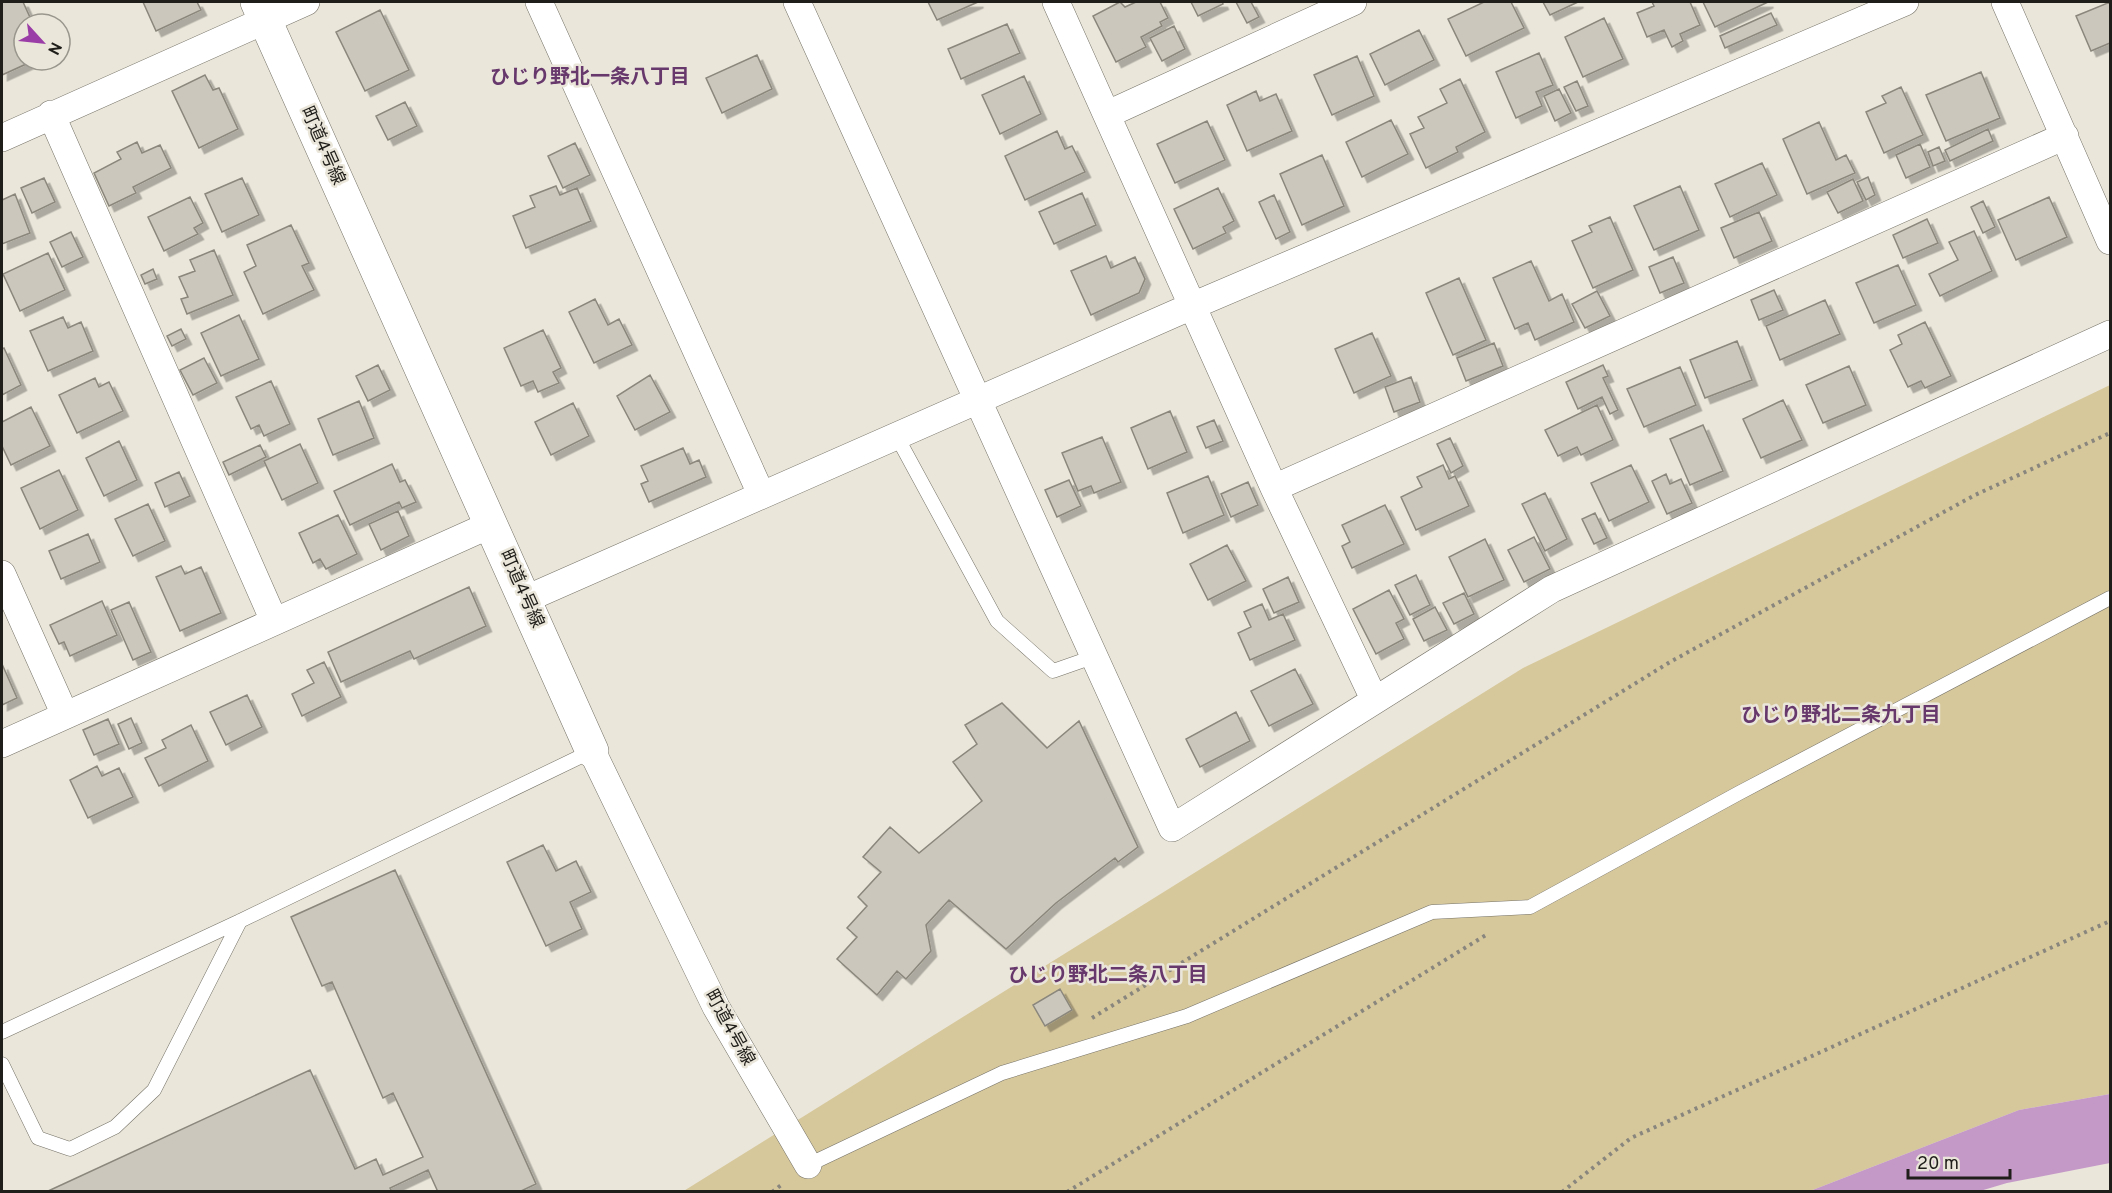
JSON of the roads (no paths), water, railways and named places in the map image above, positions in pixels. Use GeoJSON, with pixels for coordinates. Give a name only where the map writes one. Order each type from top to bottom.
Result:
{"type":"FeatureCollection","features":[{"type":"Feature","properties":{"kind":"street"},"geometry":{"type":"LineString","coordinates":[[2,138],[261,11],[306,2]]}},
{"type":"Feature","properties":{"kind":"street"},"geometry":{"type":"LineString","coordinates":[[539,2],[761,494]]}},
{"type":"Feature","properties":{"kind":"street"},"geometry":{"type":"LineString","coordinates":[[797,2],[1172,828],[1552,589],[2110,334]]}},
{"type":"Feature","properties":{"kind":"street"},"geometry":{"type":"LineString","coordinates":[[1056,2],[1274,489],[1374,699]]}},
{"type":"Feature","properties":{"kind":"street"},"geometry":{"type":"LineString","coordinates":[[1108,114],[1353,2]]}},
{"type":"Feature","properties":{"kind":"street"},"geometry":{"type":"LineString","coordinates":[[526,599],[1192,306],[1905,2]]}},
{"type":"Feature","properties":{"kind":"street"},"geometry":{"type":"LineString","coordinates":[[2005,2],[2110,241]]}},
{"type":"Feature","properties":{"kind":"street","name":"町道4号線"},"geometry":{"type":"LineString","coordinates":[[261,11],[526,599],[592,751],[716,1007],[808,1165]]}},
{"type":"Feature","properties":{"kind":"street"},"geometry":{"type":"LineString","coordinates":[[51,114],[274,621]]}},
{"type":"Feature","properties":{"kind":"street"},"geometry":{"type":"LineString","coordinates":[[1274,489],[2065,136]]}},
{"type":"Feature","properties":{"kind":"street"},"geometry":{"type":"LineString","coordinates":[[2,744],[492,524]]}},
{"type":"Feature","properties":{"kind":"street"},"geometry":{"type":"LineString","coordinates":[[2,574],[65,715]]}},
{"type":"Feature","properties":{"kind":"lane"},"geometry":{"type":"LineString","coordinates":[[896,435],[997,621],[1053,671],[1093,657]]}},
{"type":"Feature","properties":{"kind":"lane"},"geometry":{"type":"LineString","coordinates":[[808,1165],[1002,1073],[1187,1016],[1432,912],[1530,907],[1739,793],[2110,598]]}},
{"type":"Feature","properties":{"kind":"lane"},"geometry":{"type":"LineString","coordinates":[[2,1032],[240,921],[592,751]]}},
{"type":"Feature","properties":{"kind":"lane"},"geometry":{"type":"LineString","coordinates":[[2,1064],[38,1138],[70,1149],[115,1127],[154,1090],[240,921]]}},
{"type":"Feature","properties":{"kind":"district","name":"ひじり野北一条八丁目"},"geometry":{"type":"Point","coordinates":[590,78]}},
{"type":"Feature","properties":{"kind":"district","name":"ひじり野北二条九丁目"},"geometry":{"type":"Point","coordinates":[1841,716]}},
{"type":"Feature","properties":{"kind":"district","name":"ひじり野北二条八丁目"},"geometry":{"type":"Point","coordinates":[1108,976]}}]}
